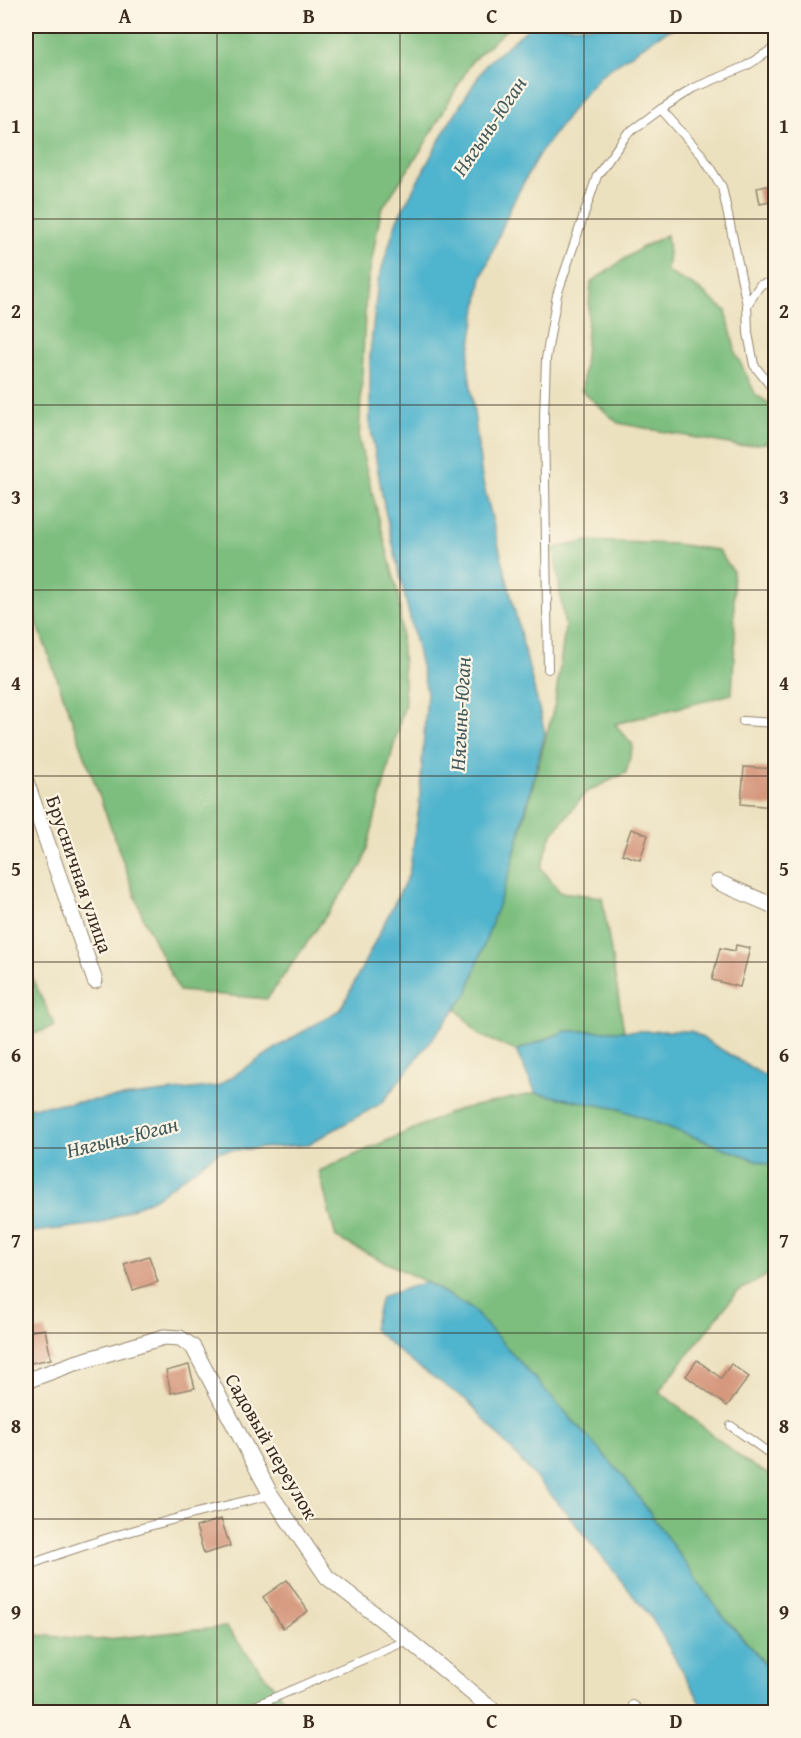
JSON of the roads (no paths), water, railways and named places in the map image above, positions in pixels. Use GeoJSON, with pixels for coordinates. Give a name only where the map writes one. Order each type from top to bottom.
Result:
{"type":"FeatureCollection","features":[{"type":"Feature","properties":{"kind":"street","name":"Брусничная улица"},"geometry":{"type":"LineString","coordinates":[[26,781],[95,981]]}},
{"type":"Feature","properties":{"kind":"street"},"geometry":{"type":"LineString","coordinates":[[718,882],[776,907]]}},
{"type":"Feature","properties":{"kind":"street","name":"Садовый переулок"},"geometry":{"type":"LineString","coordinates":[[26,1381],[72,1364],[164,1337],[180,1338],[193,1347],[271,1495],[327,1577],[408,1640],[495,1713]]}},
{"type":"Feature","properties":{"kind":"lane"},"geometry":{"type":"LineString","coordinates":[[548,669],[544,417],[546,359],[556,295],[597,176],[627,134],[661,109],[694,88],[746,66],[776,47]]}},
{"type":"Feature","properties":{"kind":"lane"},"geometry":{"type":"LineString","coordinates":[[661,109],[701,154],[722,187],[747,305],[748,333],[754,365],[776,393]]}},
{"type":"Feature","properties":{"kind":"lane"},"geometry":{"type":"LineString","coordinates":[[747,305],[760,285],[776,281]]}},
{"type":"Feature","properties":{"kind":"lane"},"geometry":{"type":"LineString","coordinates":[[743,721],[776,723]]}},
{"type":"Feature","properties":{"kind":"lane"},"geometry":{"type":"LineString","coordinates":[[730,1426],[776,1458]]}},
{"type":"Feature","properties":{"kind":"lane"},"geometry":{"type":"LineString","coordinates":[[26,1566],[75,1548],[186,1515],[271,1495]]}},
{"type":"Feature","properties":{"kind":"lane"},"geometry":{"type":"LineString","coordinates":[[241,1713],[408,1640]]}},
{"type":"Feature","properties":{"kind":"lane"},"geometry":{"type":"LineString","coordinates":[[633,1705],[643,1713]]}},
{"type":"Feature","properties":{"kind":"water","name":"Нягынь-Юган"},"geometry":{"type":"Polygon","coordinates":[[[531,26],[677,26],[658,36],[601,75],[577,103],[538,156],[511,206],[482,277],[468,363],[482,478],[545,733],[510,871],[467,994],[382,1103],[307,1145],[220,1151],[155,1198],[99,1224],[26,1233],[26,1108],[218,1086],[341,1009],[409,874],[419,807],[427,692],[384,506],[370,424],[370,354],[378,281],[397,220],[446,128],[487,63],[531,26]]]}},
{"type":"Feature","properties":{"kind":"water"},"geometry":{"type":"Polygon","coordinates":[[[566,1031],[691,1031],[775,1082],[775,1167],[619,1109],[536,1093],[516,1051],[566,1031]]]}},
{"type":"Feature","properties":{"kind":"water"},"geometry":{"type":"Polygon","coordinates":[[[426,1282],[472,1309],[625,1478],[722,1615],[775,1675],[775,1712],[706,1712],[653,1620],[565,1511],[469,1402],[410,1361],[373,1329],[381,1297],[426,1282]]]}}]}
